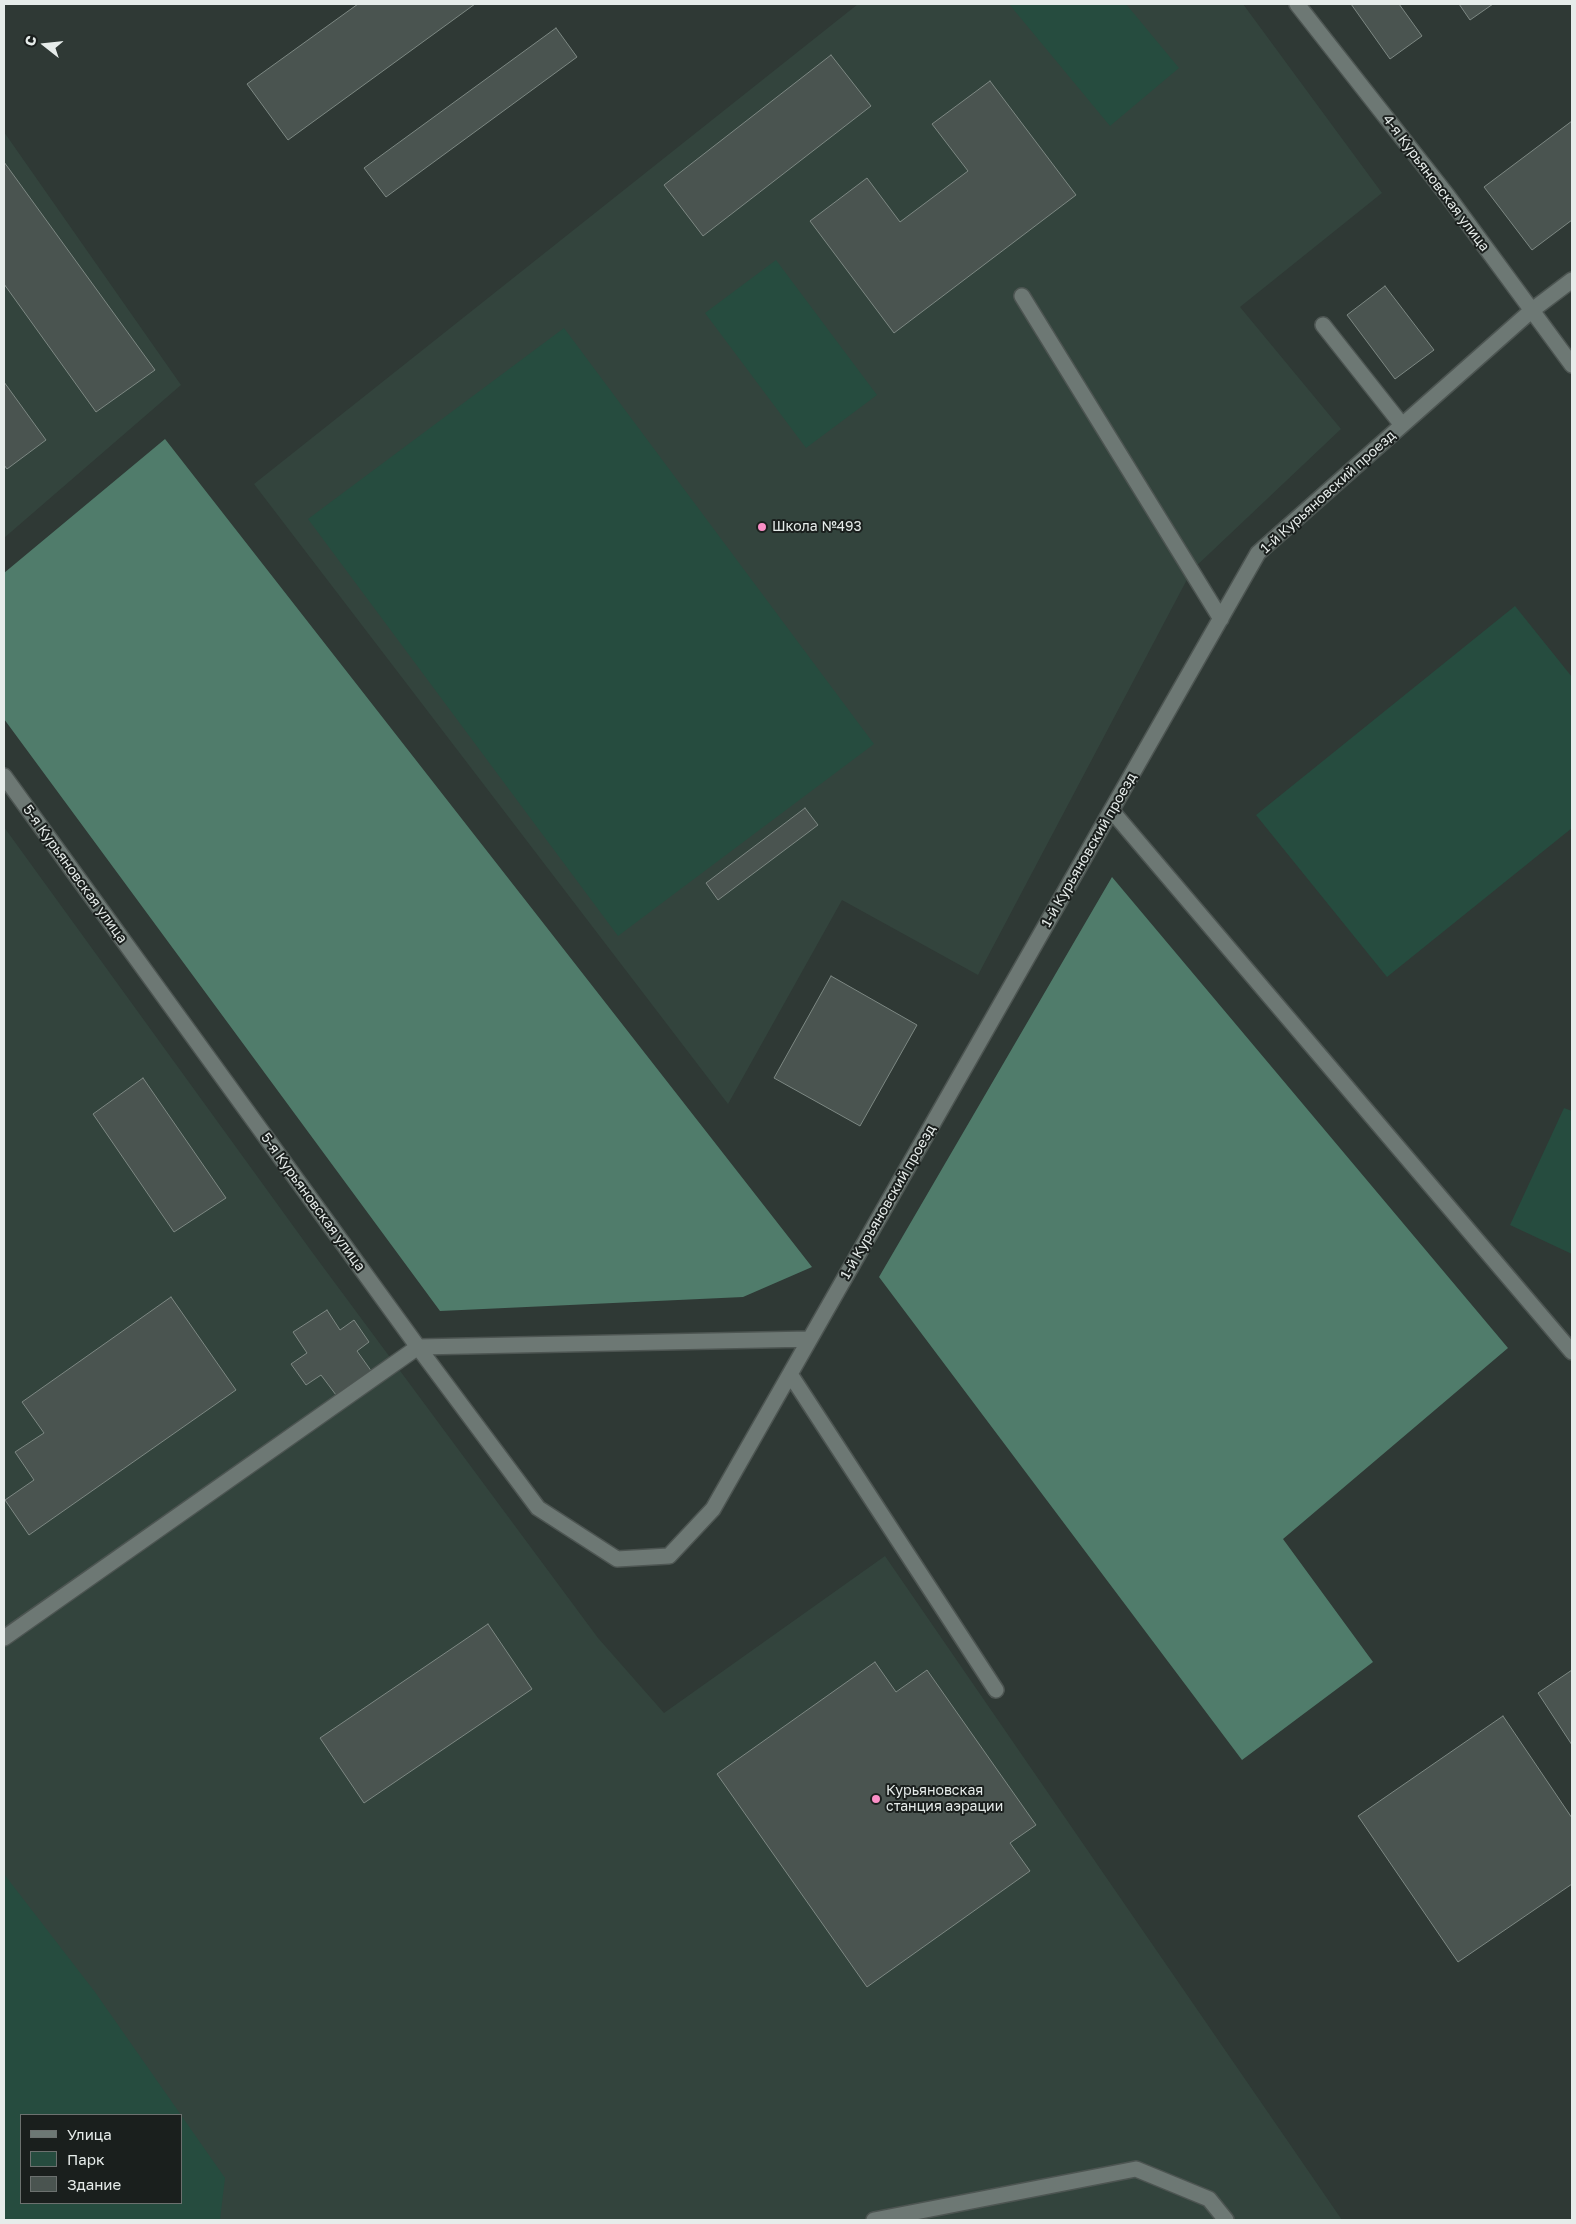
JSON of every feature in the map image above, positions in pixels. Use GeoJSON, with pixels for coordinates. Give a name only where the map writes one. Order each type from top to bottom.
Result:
{"type":"FeatureCollection","features":[{"type":"Feature","properties":{"kind":"street","name":"4-я Курьяновская улица"},"geometry":{"type":"LineString","coordinates":[[1297,4],[1447,195],[1572,366]]}},
{"type":"Feature","properties":{"kind":"street","name":"1-й Курьяновский проезд"},"geometry":{"type":"LineString","coordinates":[[669,1556],[713,1509],[1258,553],[1531,310],[1572,280]]}},
{"type":"Feature","properties":{"kind":"street"},"geometry":{"type":"LineString","coordinates":[[1022,296],[1221,619]]}},
{"type":"Feature","properties":{"kind":"street"},"geometry":{"type":"LineString","coordinates":[[1323,324],[1402,425]]}},
{"type":"Feature","properties":{"kind":"street","name":"5-я Курьяновская улица"},"geometry":{"type":"LineString","coordinates":[[4,776],[418,1347],[538,1508],[617,1559],[669,1556]]}},
{"type":"Feature","properties":{"kind":"street"},"geometry":{"type":"LineString","coordinates":[[1112,811],[1572,1352]]}},
{"type":"Feature","properties":{"kind":"street"},"geometry":{"type":"LineString","coordinates":[[4,1638],[418,1347],[810,1339]]}},
{"type":"Feature","properties":{"kind":"street"},"geometry":{"type":"LineString","coordinates":[[790,1374],[996,1690]]}},
{"type":"Feature","properties":{"kind":"street"},"geometry":{"type":"LineString","coordinates":[[874,2220],[1136,2169],[1209,2199],[1226,2220]]}},
{"type":"Feature","properties":{"kind":"shaded area","name":"Школа №493"},"geometry":{"type":"Polygon","coordinates":[[[858,4],[1243,4],[1382,193],[1240,307],[1341,429],[1192,570],[978,975],[842,900],[728,1104],[254,484],[858,4]]]}},
{"type":"Feature","properties":{"kind":"shaded area"},"geometry":{"type":"Polygon","coordinates":[[[4,132],[181,385],[4,538],[4,132]]]}},
{"type":"Feature","properties":{"kind":"shaded area","name":"Курьяновская станция аэрации"},"geometry":{"type":"Polygon","coordinates":[[[4,827],[312,1252],[598,1638],[664,1713],[885,1556],[1342,2220],[4,2220],[4,827]]]}},
{"type":"Feature","properties":{"kind":"green space"},"geometry":{"type":"Polygon","coordinates":[[[1009,4],[1126,4],[1179,68],[1110,126],[1009,4]]]}},
{"type":"Feature","properties":{"kind":"green space"},"geometry":{"type":"Polygon","coordinates":[[[776,260],[877,395],[806,448],[705,313],[776,260]]]}},
{"type":"Feature","properties":{"kind":"green space"},"geometry":{"type":"Polygon","coordinates":[[[564,328],[874,744],[618,936],[308,519],[564,328]]]}},
{"type":"Feature","properties":{"kind":"green space"},"geometry":{"type":"Polygon","coordinates":[[[165,439],[812,1267],[743,1297],[440,1311],[4,719],[4,573],[165,439]]]}},
{"type":"Feature","properties":{"kind":"green space"},"geometry":{"type":"Polygon","coordinates":[[[1515,606],[1572,677],[1572,828],[1387,977],[1256,815],[1515,606]]]}},
{"type":"Feature","properties":{"kind":"green space"},"geometry":{"type":"Polygon","coordinates":[[[1112,877],[1508,1348],[1283,1539],[1373,1662],[1242,1760],[879,1277],[1112,877]]]}},
{"type":"Feature","properties":{"kind":"green space"},"geometry":{"type":"Polygon","coordinates":[[[1564,1108],[1572,1111],[1572,1254],[1510,1225],[1564,1108]]]}},
{"type":"Feature","properties":{"kind":"green space"},"geometry":{"type":"Polygon","coordinates":[[[4,1874],[95,1992],[180,2114],[20,2114],[20,2204],[182,2204],[182,2116],[225,2178],[220,2220],[4,2220],[4,1874]]]}},
{"type":"Feature","properties":{"kind":"building"},"geometry":{"type":"Polygon","coordinates":[[[358,4],[475,4],[288,140],[247,84],[358,4]]]}},
{"type":"Feature","properties":{"kind":"building"},"geometry":{"type":"Polygon","coordinates":[[[1351,4],[1399,4],[1422,36],[1390,59],[1351,4]]]}},
{"type":"Feature","properties":{"kind":"building"},"geometry":{"type":"Polygon","coordinates":[[[1459,4],[1493,4],[1470,20],[1459,4]]]}},
{"type":"Feature","properties":{"kind":"building"},"geometry":{"type":"Polygon","coordinates":[[[556,28],[577,57],[386,197],[364,168],[556,28]]]}},
{"type":"Feature","properties":{"kind":"building"},"geometry":{"type":"Polygon","coordinates":[[[831,55],[871,106],[703,236],[664,185],[831,55]]]}},
{"type":"Feature","properties":{"kind":"building"},"geometry":{"type":"Polygon","coordinates":[[[990,81],[1076,195],[894,333],[810,221],[867,178],[900,222],[968,171],[932,124],[990,81]]]}},
{"type":"Feature","properties":{"kind":"building"},"geometry":{"type":"Polygon","coordinates":[[[1572,121],[1572,220],[1532,250],[1484,187],[1572,121]]]}},
{"type":"Feature","properties":{"kind":"building"},"geometry":{"type":"Polygon","coordinates":[[[4,162],[155,370],[96,412],[4,284],[4,162]]]}},
{"type":"Feature","properties":{"kind":"building"},"geometry":{"type":"Polygon","coordinates":[[[1385,286],[1434,350],[1395,379],[1347,315],[1385,286]]]}},
{"type":"Feature","properties":{"kind":"building"},"geometry":{"type":"Polygon","coordinates":[[[4,382],[46,440],[7,469],[4,465],[4,382]]]}},
{"type":"Feature","properties":{"kind":"building"},"geometry":{"type":"Polygon","coordinates":[[[805,808],[818,825],[718,900],[706,883],[805,808]]]}},
{"type":"Feature","properties":{"kind":"building"},"geometry":{"type":"Polygon","coordinates":[[[831,976],[917,1025],[860,1126],[774,1078],[831,976]]]}},
{"type":"Feature","properties":{"kind":"building"},"geometry":{"type":"Polygon","coordinates":[[[143,1078],[226,1198],[174,1232],[93,1114],[143,1078]]]}},
{"type":"Feature","properties":{"kind":"building"},"geometry":{"type":"Polygon","coordinates":[[[171,1297],[236,1390],[29,1535],[5,1500],[34,1480],[15,1452],[44,1433],[22,1402],[171,1297]]]}},
{"type":"Feature","properties":{"kind":"building"},"geometry":{"type":"Polygon","coordinates":[[[327,1310],[340,1330],[354,1320],[369,1342],[357,1351],[372,1372],[336,1395],[321,1375],[306,1385],[291,1364],[307,1353],[293,1332],[327,1310]]]}},
{"type":"Feature","properties":{"kind":"building"},"geometry":{"type":"Polygon","coordinates":[[[488,1624],[532,1689],[364,1803],[320,1738],[488,1624]]]}},
{"type":"Feature","properties":{"kind":"building","name":"Курьяновская станция аэрации"},"geometry":{"type":"Polygon","coordinates":[[[875,1662],[896,1692],[927,1670],[1036,1825],[1010,1843],[1030,1871],[867,1987],[717,1774],[875,1662]]]}},
{"type":"Feature","properties":{"kind":"building"},"geometry":{"type":"Polygon","coordinates":[[[1572,1670],[1572,1745],[1538,1693],[1572,1670]]]}},
{"type":"Feature","properties":{"kind":"building"},"geometry":{"type":"Polygon","coordinates":[[[1503,1716],[1572,1818],[1572,1884],[1458,1962],[1358,1816],[1503,1716]]]}},
{"type":"Feature","properties":{"kind":"place","name":"Школа №493"},"geometry":{"type":"Point","coordinates":[762,527]}},
{"type":"Feature","properties":{"kind":"place","name":"Курьяновская станция аэрации"},"geometry":{"type":"Point","coordinates":[876,1799]}}]}
